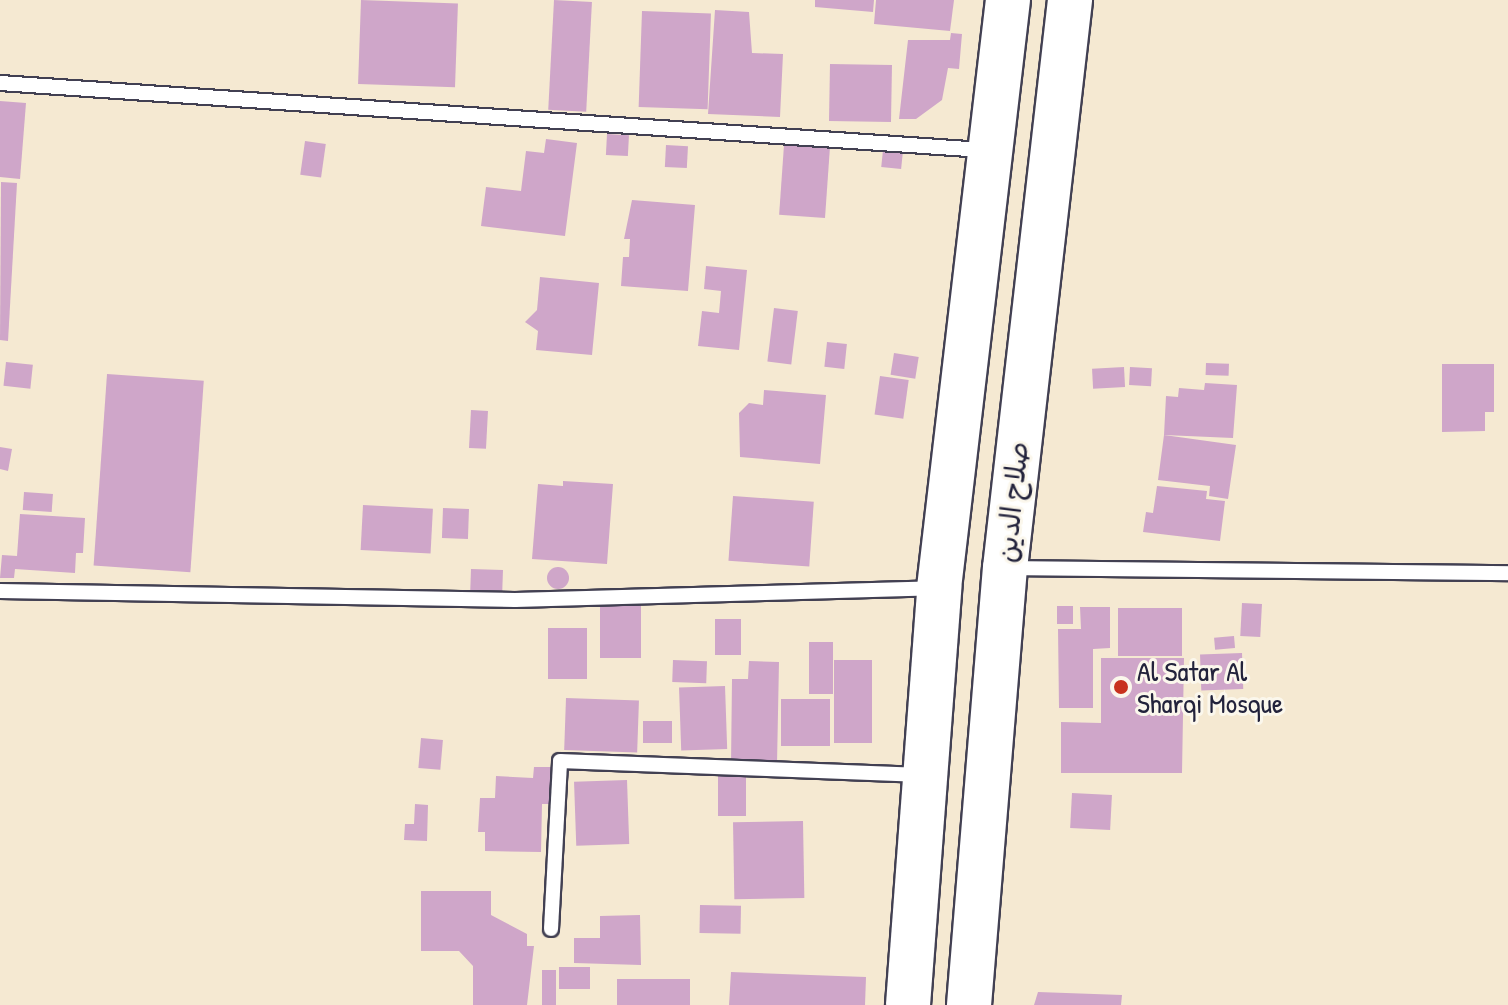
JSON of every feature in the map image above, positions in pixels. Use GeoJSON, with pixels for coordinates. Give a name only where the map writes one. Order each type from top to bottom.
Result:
{"type":"FeatureCollection","features":[{"type":"Feature","properties":{"kind":"highway"},"geometry":{"type":"LineString","coordinates":[[908,1005],[939,588],[1008,0]]}},
{"type":"Feature","properties":{"kind":"highway","name":"صلاح الدين"},"geometry":{"type":"LineString","coordinates":[[969,1005],[1005,568],[1070,0]]}},
{"type":"Feature","properties":{"kind":"lane"},"geometry":{"type":"LineString","coordinates":[[0,83],[992,151]]}},
{"type":"Feature","properties":{"kind":"lane"},"geometry":{"type":"LineString","coordinates":[[1005,568],[1508,573]]}},
{"type":"Feature","properties":{"kind":"lane"},"geometry":{"type":"LineString","coordinates":[[0,591],[515,600],[939,588]]}},
{"type":"Feature","properties":{"kind":"lane"},"geometry":{"type":"LineString","coordinates":[[551,929],[560,761],[926,775]]}},
{"type":"Feature","properties":{"kind":"building"},"geometry":{"type":"Polygon","coordinates":[[[361,0],[458,3],[455,87],[358,84],[361,0]]]}},
{"type":"Feature","properties":{"kind":"building"},"geometry":{"type":"Polygon","coordinates":[[[554,0],[592,2],[586,112],[548,110],[554,0]]]}},
{"type":"Feature","properties":{"kind":"building"},"geometry":{"type":"Polygon","coordinates":[[[815,0],[874,0],[873,12],[815,7],[815,0]]]}},
{"type":"Feature","properties":{"kind":"building"},"geometry":{"type":"Polygon","coordinates":[[[876,0],[954,0],[950,31],[874,24],[876,0]]]}},
{"type":"Feature","properties":{"kind":"building"},"geometry":{"type":"Polygon","coordinates":[[[715,10],[749,12],[752,53],[783,54],[780,117],[708,114],[715,10]]]}},
{"type":"Feature","properties":{"kind":"building"},"geometry":{"type":"Polygon","coordinates":[[[642,11],[711,13],[708,109],[639,107],[642,11]]]}},
{"type":"Feature","properties":{"kind":"building"},"geometry":{"type":"Polygon","coordinates":[[[951,33],[962,34],[959,69],[948,68],[942,100],[916,119],[899,119],[908,40],[950,40],[951,33]]]}},
{"type":"Feature","properties":{"kind":"building"},"geometry":{"type":"Polygon","coordinates":[[[830,64],[892,65],[891,122],[829,121],[830,64]]]}},
{"type":"Feature","properties":{"kind":"building"},"geometry":{"type":"Polygon","coordinates":[[[0,101],[26,103],[20,179],[0,177],[0,101]]]}},
{"type":"Feature","properties":{"kind":"building"},"geometry":{"type":"Polygon","coordinates":[[[607,134],[629,135],[628,156],[606,155],[607,134]]]}},
{"type":"Feature","properties":{"kind":"building"},"geometry":{"type":"Polygon","coordinates":[[[546,139],[577,143],[565,236],[481,226],[486,187],[521,191],[526,151],[544,153],[546,139]]]}},
{"type":"Feature","properties":{"kind":"building"},"geometry":{"type":"Polygon","coordinates":[[[305,141],[326,144],[321,178],[300,175],[305,141]]]}},
{"type":"Feature","properties":{"kind":"building"},"geometry":{"type":"Polygon","coordinates":[[[666,145],[688,146],[687,168],[665,167],[666,145]]]}},
{"type":"Feature","properties":{"kind":"building"},"geometry":{"type":"Polygon","coordinates":[[[784,145],[830,148],[825,218],[779,215],[784,145]]]}},
{"type":"Feature","properties":{"kind":"building"},"geometry":{"type":"Polygon","coordinates":[[[883,150],[903,152],[901,169],[881,167],[883,150]]]}},
{"type":"Feature","properties":{"kind":"building"},"geometry":{"type":"Polygon","coordinates":[[[1,182],[17,183],[8,341],[0,340],[1,182]]]}},
{"type":"Feature","properties":{"kind":"building"},"geometry":{"type":"Polygon","coordinates":[[[632,200],[695,205],[688,291],[621,286],[623,257],[629,257],[630,239],[624,239],[632,200]]]}},
{"type":"Feature","properties":{"kind":"building"},"geometry":{"type":"Polygon","coordinates":[[[706,266],[747,270],[739,350],[698,346],[702,311],[719,313],[721,291],[704,289],[706,266]]]}},
{"type":"Feature","properties":{"kind":"building"},"geometry":{"type":"Polygon","coordinates":[[[540,277],[599,283],[592,355],[536,350],[538,331],[525,322],[537,310],[540,277]]]}},
{"type":"Feature","properties":{"kind":"building"},"geometry":{"type":"Polygon","coordinates":[[[774,308],[798,311],[791,365],[767,362],[774,308]]]}},
{"type":"Feature","properties":{"kind":"building"},"geometry":{"type":"Polygon","coordinates":[[[827,342],[847,344],[844,369],[824,367],[827,342]]]}},
{"type":"Feature","properties":{"kind":"building"},"geometry":{"type":"Polygon","coordinates":[[[894,353],[919,357],[915,379],[891,375],[894,353]]]}},
{"type":"Feature","properties":{"kind":"building"},"geometry":{"type":"Polygon","coordinates":[[[6,362],[33,365],[30,389],[3,386],[6,362]]]}},
{"type":"Feature","properties":{"kind":"building"},"geometry":{"type":"Polygon","coordinates":[[[1206,363],[1229,364],[1229,376],[1206,375],[1206,363]]]}},
{"type":"Feature","properties":{"kind":"building"},"geometry":{"type":"Polygon","coordinates":[[[1442,364],[1494,364],[1494,412],[1485,412],[1485,431],[1442,432],[1442,364]]]}},
{"type":"Feature","properties":{"kind":"building"},"geometry":{"type":"Polygon","coordinates":[[[1124,367],[1125,387],[1093,389],[1092,369],[1124,367]]]}},
{"type":"Feature","properties":{"kind":"building"},"geometry":{"type":"Polygon","coordinates":[[[1130,367],[1152,368],[1151,386],[1129,385],[1130,367]]]}},
{"type":"Feature","properties":{"kind":"building"},"geometry":{"type":"Polygon","coordinates":[[[107,374],[204,381],[190,572],[94,566],[107,374]]]}},
{"type":"Feature","properties":{"kind":"building"},"geometry":{"type":"Polygon","coordinates":[[[880,376],[909,380],[903,419],[875,415],[880,376]]]}},
{"type":"Feature","properties":{"kind":"building"},"geometry":{"type":"Polygon","coordinates":[[[1205,383],[1237,385],[1233,438],[1164,435],[1166,396],[1178,397],[1179,388],[1204,390],[1205,383]]]}},
{"type":"Feature","properties":{"kind":"building"},"geometry":{"type":"Polygon","coordinates":[[[764,390],[826,395],[820,464],[740,457],[739,413],[749,403],[763,405],[764,390]]]}},
{"type":"Feature","properties":{"kind":"building"},"geometry":{"type":"Polygon","coordinates":[[[471,410],[488,411],[486,449],[469,448],[471,410]]]}},
{"type":"Feature","properties":{"kind":"building"},"geometry":{"type":"Polygon","coordinates":[[[1164,435],[1236,445],[1228,499],[1209,496],[1210,486],[1158,480],[1164,435]]]}},
{"type":"Feature","properties":{"kind":"building"},"geometry":{"type":"Polygon","coordinates":[[[0,447],[12,449],[8,471],[0,469],[0,447]]]}},
{"type":"Feature","properties":{"kind":"building"},"geometry":{"type":"Polygon","coordinates":[[[563,481],[613,484],[607,564],[532,559],[538,484],[563,486],[563,481]]]}},
{"type":"Feature","properties":{"kind":"building"},"geometry":{"type":"Polygon","coordinates":[[[1157,486],[1207,491],[1206,499],[1225,501],[1220,541],[1143,532],[1146,512],[1153,513],[1157,486]]]}},
{"type":"Feature","properties":{"kind":"building"},"geometry":{"type":"Polygon","coordinates":[[[24,492],[53,494],[52,512],[23,510],[24,492]]]}},
{"type":"Feature","properties":{"kind":"building"},"geometry":{"type":"Polygon","coordinates":[[[733,496],[814,502],[809,566],[728,561],[733,496]]]}},
{"type":"Feature","properties":{"kind":"building"},"geometry":{"type":"Polygon","coordinates":[[[363,505],[433,509],[431,554],[361,550],[363,505]]]}},
{"type":"Feature","properties":{"kind":"building"},"geometry":{"type":"Polygon","coordinates":[[[443,508],[469,509],[468,539],[442,538],[443,508]]]}},
{"type":"Feature","properties":{"kind":"building"},"geometry":{"type":"Polygon","coordinates":[[[20,514],[85,518],[83,553],[76,553],[75,573],[15,569],[14,578],[0,578],[2,555],[17,556],[20,514]]]}},
{"type":"Feature","properties":{"kind":"building"},"geometry":{"type":"Polygon","coordinates":[[[558,567],[566,570],[569,578],[566,586],[558,589],[550,586],[547,578],[550,570],[558,567]]]}},
{"type":"Feature","properties":{"kind":"building"},"geometry":{"type":"Polygon","coordinates":[[[471,569],[503,570],[502,591],[470,590],[471,569]]]}},
{"type":"Feature","properties":{"kind":"building"},"geometry":{"type":"Polygon","coordinates":[[[1242,603],[1262,604],[1260,637],[1240,636],[1242,603]]]}},
{"type":"Feature","properties":{"kind":"building"},"geometry":{"type":"Polygon","coordinates":[[[600,605],[641,605],[641,658],[600,658],[600,605]]]}},
{"type":"Feature","properties":{"kind":"building"},"geometry":{"type":"Polygon","coordinates":[[[1057,606],[1073,606],[1073,624],[1057,624],[1057,606]]]}},
{"type":"Feature","properties":{"kind":"building"},"geometry":{"type":"Polygon","coordinates":[[[1080,607],[1110,607],[1110,648],[1093,649],[1093,708],[1059,708],[1058,629],[1081,629],[1080,607]]]}},
{"type":"Feature","properties":{"kind":"building"},"geometry":{"type":"Polygon","coordinates":[[[1118,608],[1182,608],[1182,656],[1118,656],[1118,608]]]}},
{"type":"Feature","properties":{"kind":"building"},"geometry":{"type":"Polygon","coordinates":[[[715,619],[741,619],[741,655],[715,655],[715,619]]]}},
{"type":"Feature","properties":{"kind":"building"},"geometry":{"type":"Polygon","coordinates":[[[548,628],[587,628],[587,679],[548,679],[548,628]]]}},
{"type":"Feature","properties":{"kind":"building"},"geometry":{"type":"Polygon","coordinates":[[[1234,636],[1235,648],[1215,650],[1214,638],[1234,636]]]}},
{"type":"Feature","properties":{"kind":"building"},"geometry":{"type":"Polygon","coordinates":[[[809,642],[833,642],[833,694],[809,694],[809,642]]]}},
{"type":"Feature","properties":{"kind":"building"},"geometry":{"type":"Polygon","coordinates":[[[1242,653],[1243,689],[1201,690],[1200,654],[1242,653]]]}},
{"type":"Feature","properties":{"kind":"building","name":"Al Satar Al Sharqi Mosque"},"geometry":{"type":"Polygon","coordinates":[[[1101,658],[1184,658],[1182,773],[1061,773],[1061,722],[1101,723],[1101,658]]]}},
{"type":"Feature","properties":{"kind":"building"},"geometry":{"type":"Polygon","coordinates":[[[673,660],[707,661],[706,683],[672,682],[673,660]]]}},
{"type":"Feature","properties":{"kind":"building"},"geometry":{"type":"Polygon","coordinates":[[[834,660],[872,660],[872,743],[834,743],[834,660]]]}},
{"type":"Feature","properties":{"kind":"building"},"geometry":{"type":"Polygon","coordinates":[[[749,661],[779,662],[777,764],[731,764],[732,679],[748,679],[749,661]]]}},
{"type":"Feature","properties":{"kind":"building"},"geometry":{"type":"Polygon","coordinates":[[[725,686],[727,749],[681,751],[679,688],[725,686]]]}},
{"type":"Feature","properties":{"kind":"building"},"geometry":{"type":"Polygon","coordinates":[[[566,698],[639,701],[637,753],[564,750],[566,698]]]}},
{"type":"Feature","properties":{"kind":"building"},"geometry":{"type":"Polygon","coordinates":[[[781,699],[830,699],[830,746],[781,746],[781,699]]]}},
{"type":"Feature","properties":{"kind":"building"},"geometry":{"type":"Polygon","coordinates":[[[643,721],[672,721],[672,743],[643,743],[643,721]]]}},
{"type":"Feature","properties":{"kind":"building"},"geometry":{"type":"Polygon","coordinates":[[[421,738],[443,740],[440,770],[418,768],[421,738]]]}},
{"type":"Feature","properties":{"kind":"building"},"geometry":{"type":"Polygon","coordinates":[[[534,767],[551,767],[550,804],[542,804],[541,852],[485,851],[485,832],[478,832],[480,798],[495,798],[496,776],[533,778],[534,767]]]}},
{"type":"Feature","properties":{"kind":"building"},"geometry":{"type":"Polygon","coordinates":[[[718,774],[746,774],[746,816],[718,816],[718,774]]]}},
{"type":"Feature","properties":{"kind":"building"},"geometry":{"type":"Polygon","coordinates":[[[627,780],[629,844],[576,846],[574,782],[627,780]]]}},
{"type":"Feature","properties":{"kind":"building"},"geometry":{"type":"Polygon","coordinates":[[[1072,793],[1112,795],[1110,830],[1070,828],[1072,793]]]}},
{"type":"Feature","properties":{"kind":"building"},"geometry":{"type":"Polygon","coordinates":[[[415,804],[428,805],[427,841],[404,840],[405,824],[414,824],[415,804]]]}},
{"type":"Feature","properties":{"kind":"building"},"geometry":{"type":"Polygon","coordinates":[[[803,821],[804,898],[734,899],[733,822],[803,821]]]}},
{"type":"Feature","properties":{"kind":"building"},"geometry":{"type":"Polygon","coordinates":[[[421,891],[491,891],[491,915],[527,934],[527,946],[534,946],[527,1005],[473,1005],[473,966],[459,951],[421,951],[421,891]]]}},
{"type":"Feature","properties":{"kind":"building"},"geometry":{"type":"Polygon","coordinates":[[[700,905],[741,906],[741,934],[700,933],[700,905]]]}},
{"type":"Feature","properties":{"kind":"building"},"geometry":{"type":"Polygon","coordinates":[[[640,915],[641,965],[574,963],[574,938],[600,938],[600,916],[640,915]]]}},
{"type":"Feature","properties":{"kind":"building"},"geometry":{"type":"Polygon","coordinates":[[[559,967],[590,967],[590,989],[559,989],[559,967]]]}},
{"type":"Feature","properties":{"kind":"building"},"geometry":{"type":"Polygon","coordinates":[[[542,970],[556,970],[556,1005],[542,1005],[542,970]]]}},
{"type":"Feature","properties":{"kind":"building"},"geometry":{"type":"Polygon","coordinates":[[[731,972],[866,977],[865,1005],[729,1005],[731,972]]]}},
{"type":"Feature","properties":{"kind":"building"},"geometry":{"type":"Polygon","coordinates":[[[617,979],[690,979],[690,1005],[617,1005],[617,979]]]}},
{"type":"Feature","properties":{"kind":"building"},"geometry":{"type":"Polygon","coordinates":[[[1038,992],[1122,995],[1121,1005],[1034,1005],[1038,992]]]}},
{"type":"Feature","properties":{"kind":"place","name":"Al Satar Al Sharqi Mosque"},"geometry":{"type":"Point","coordinates":[1121,687]}}]}
